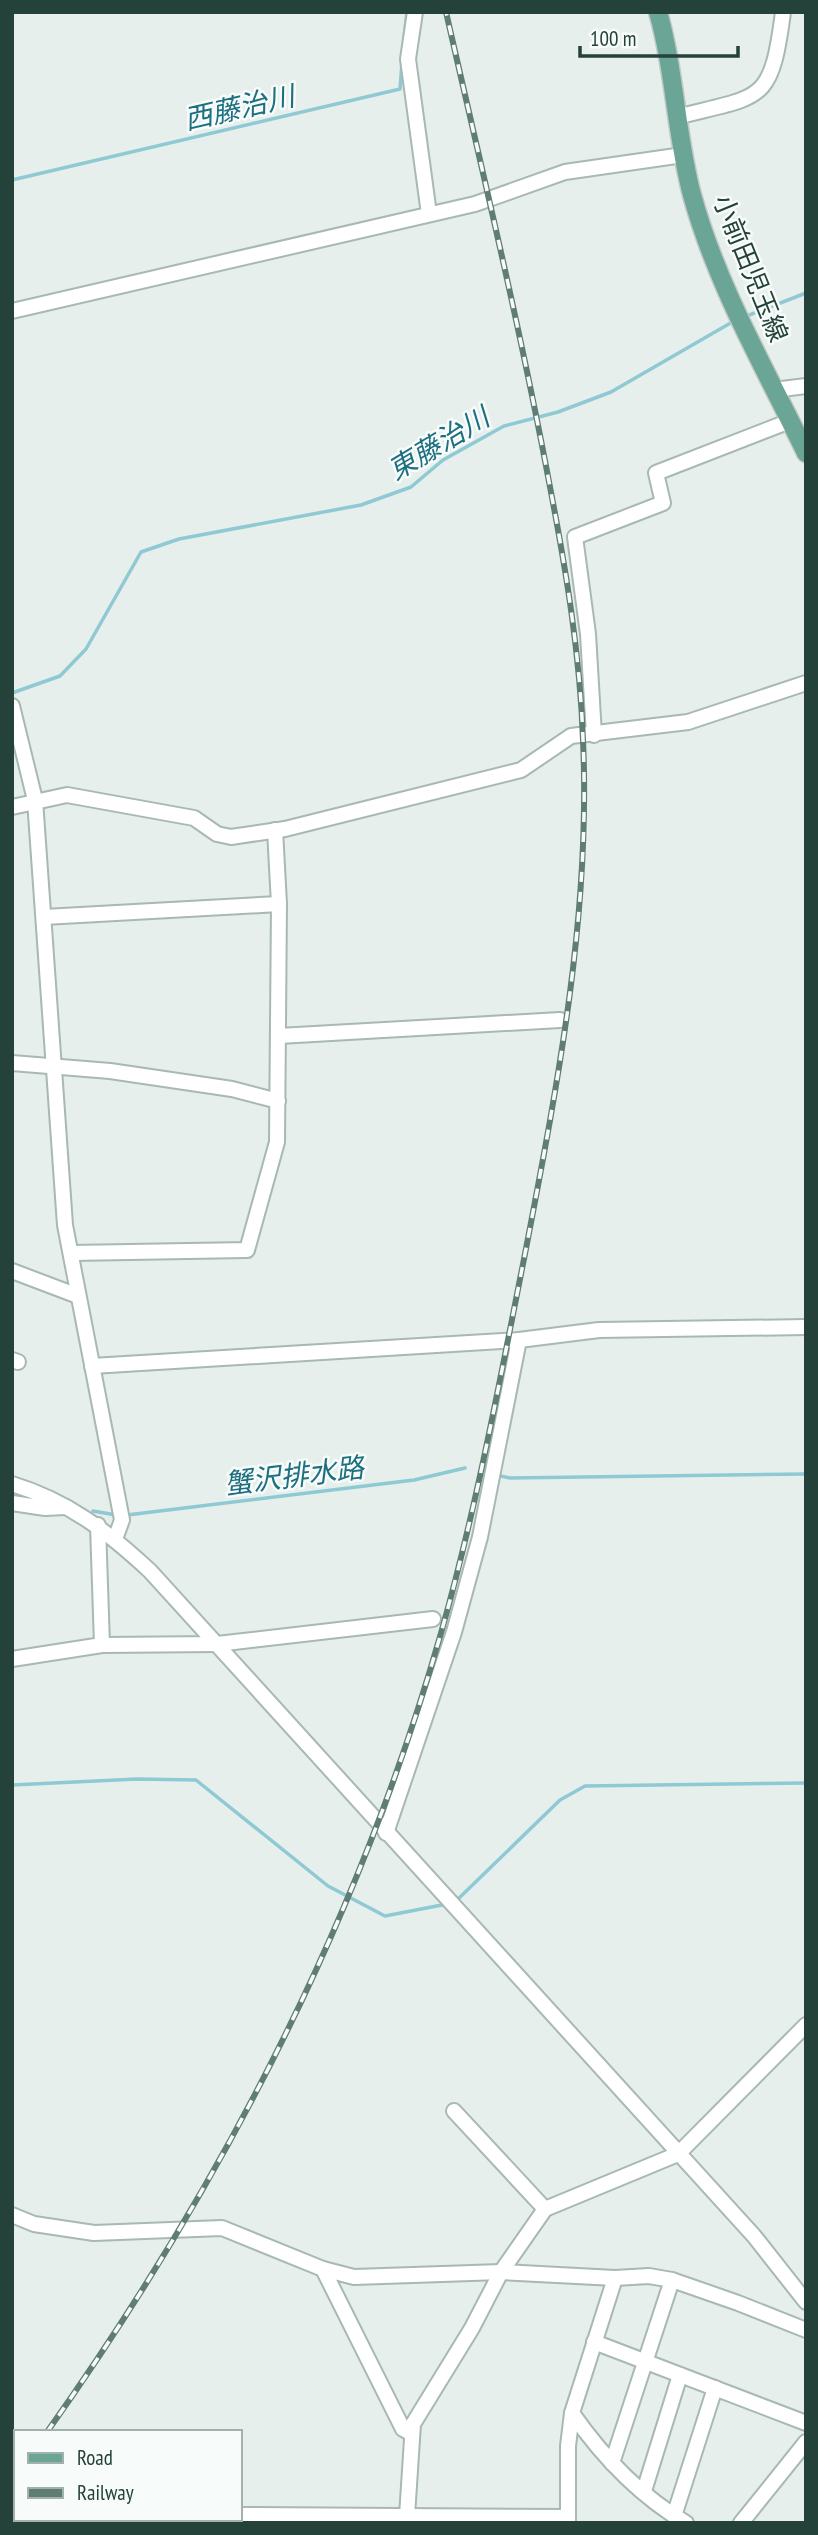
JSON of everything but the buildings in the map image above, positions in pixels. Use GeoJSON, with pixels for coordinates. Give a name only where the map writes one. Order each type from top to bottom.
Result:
{"type":"FeatureCollection","features":[{"type":"Feature","properties":{"kind":"main road","name":"小前田児玉線"},"geometry":{"type":"LineString","coordinates":[[658,12],[683,155],[714,261],[806,453]]}},
{"type":"Feature","properties":{"kind":"street"},"geometry":{"type":"LineString","coordinates":[[415,12],[408,59],[429,215]]}},
{"type":"Feature","properties":{"kind":"street"},"geometry":{"type":"LineString","coordinates":[[677,117],[749,97],[761,90],[775,65],[783,12]]}},
{"type":"Feature","properties":{"kind":"street"},"geometry":{"type":"LineString","coordinates":[[12,311],[488,201],[565,172],[683,155]]}},
{"type":"Feature","properties":{"kind":"street"},"geometry":{"type":"LineString","coordinates":[[774,390],[806,386]]}},
{"type":"Feature","properties":{"kind":"street"},"geometry":{"type":"LineString","coordinates":[[594,736],[589,634],[575,537],[663,503],[656,473],[790,421]]}},
{"type":"Feature","properties":{"kind":"street"},"geometry":{"type":"LineString","coordinates":[[12,807],[67,795],[194,818],[217,834],[231,836],[275,831],[521,770],[571,736],[594,736],[688,722],[806,683]]}},
{"type":"Feature","properties":{"kind":"street"},"geometry":{"type":"LineString","coordinates":[[12,706],[35,800],[65,1225],[122,1520],[115,1539]]}},
{"type":"Feature","properties":{"kind":"street"},"geometry":{"type":"LineString","coordinates":[[71,1253],[247,1250],[277,1142],[279,904],[275,831]]}},
{"type":"Feature","properties":{"kind":"street"},"geometry":{"type":"LineString","coordinates":[[44,917],[279,904]]}},
{"type":"Feature","properties":{"kind":"street"},"geometry":{"type":"LineString","coordinates":[[279,1036],[560,1020]]}},
{"type":"Feature","properties":{"kind":"street"},"geometry":{"type":"LineString","coordinates":[[12,1063],[55,1069],[110,1071],[232,1089],[278,1101]]}},
{"type":"Feature","properties":{"kind":"street"},"geometry":{"type":"LineString","coordinates":[[12,1271],[78,1296]]}},
{"type":"Feature","properties":{"kind":"street"},"geometry":{"type":"LineString","coordinates":[[92,1366],[519,1340],[599,1330],[806,1327]]}},
{"type":"Feature","properties":{"kind":"street"},"geometry":{"type":"LineString","coordinates":[[386,1833],[454,1632],[480,1537],[519,1340]]}},
{"type":"Feature","properties":{"kind":"street"},"geometry":{"type":"LineString","coordinates":[[12,1484],[68,1507],[98,1525],[150,1571],[754,2236],[806,2302]]}},
{"type":"Feature","properties":{"kind":"street"},"geometry":{"type":"LineString","coordinates":[[12,1503],[45,1508],[68,1507]]}},
{"type":"Feature","properties":{"kind":"street"},"geometry":{"type":"LineString","coordinates":[[98,1525],[102,1644]]}},
{"type":"Feature","properties":{"kind":"street"},"geometry":{"type":"LineString","coordinates":[[12,1659],[102,1644],[217,1644],[433,1619]]}},
{"type":"Feature","properties":{"kind":"street"},"geometry":{"type":"LineString","coordinates":[[407,2516],[410,2433],[501,2272],[545,2208],[678,2154],[806,2025]]}},
{"type":"Feature","properties":{"kind":"street"},"geometry":{"type":"LineString","coordinates":[[454,2110],[545,2208]]}},
{"type":"Feature","properties":{"kind":"street"},"geometry":{"type":"LineString","coordinates":[[12,2215],[34,2224],[94,2233],[222,2228],[323,2269],[354,2277],[501,2272],[615,2278],[649,2276],[671,2280],[806,2330]]}},
{"type":"Feature","properties":{"kind":"street"},"geometry":{"type":"LineString","coordinates":[[323,2269],[403,2429],[410,2433]]}},
{"type":"Feature","properties":{"kind":"street"},"geometry":{"type":"LineString","coordinates":[[242,2515],[568,2520],[568,2446],[572,2413],[615,2278]]}},
{"type":"Feature","properties":{"kind":"street"},"geometry":{"type":"LineString","coordinates":[[612,2463],[671,2280]]}},
{"type":"Feature","properties":{"kind":"street"},"geometry":{"type":"LineString","coordinates":[[594,2342],[806,2423]]}},
{"type":"Feature","properties":{"kind":"street"},"geometry":{"type":"LineString","coordinates":[[644,2491],[680,2375]]}},
{"type":"Feature","properties":{"kind":"street"},"geometry":{"type":"LineString","coordinates":[[572,2413],[596,2448],[680,2519],[715,2388]]}},
{"type":"Feature","properties":{"kind":"street"},"geometry":{"type":"LineString","coordinates":[[741,2523],[806,2442]]}},
{"type":"Feature","properties":{"kind":"shaded area"},"geometry":{"type":"Polygon","coordinates":[[[242,2519],[526,2523],[158,2523],[242,2519]]]}},
{"type":"Feature","properties":{"kind":"waterway","name":"西藤治川"},"geometry":{"type":"LineString","coordinates":[[404,38],[407,12]]}},
{"type":"Feature","properties":{"kind":"waterway","name":"西藤治川"},"geometry":{"type":"LineString","coordinates":[[12,180],[400,89],[402,63]]}},
{"type":"Feature","properties":{"kind":"waterway","name":"東藤治川"},"geometry":{"type":"LineString","coordinates":[[744,317],[806,293]]}},
{"type":"Feature","properties":{"kind":"waterway","name":"東藤治川"},"geometry":{"type":"LineString","coordinates":[[12,693],[60,676],[86,649],[141,552],[179,539],[361,505],[411,487],[443,460],[504,426],[558,412],[611,392],[734,321]]}},
{"type":"Feature","properties":{"kind":"waterway","name":"蟹沢排水路"},"geometry":{"type":"LineString","coordinates":[[127,1515],[414,1480],[465,1468]]}},
{"type":"Feature","properties":{"kind":"waterway","name":"蟹沢排水路"},"geometry":{"type":"LineString","coordinates":[[496,1475],[510,1478],[806,1474]]}},
{"type":"Feature","properties":{"kind":"waterway","name":"蟹沢排水路"},"geometry":{"type":"LineString","coordinates":[[93,1511],[116,1515]]}},
{"type":"Feature","properties":{"kind":"waterway"},"geometry":{"type":"LineString","coordinates":[[12,1785],[137,1779],[196,1780],[328,1886],[385,1916],[447,1904]]}},
{"type":"Feature","properties":{"kind":"waterway"},"geometry":{"type":"LineString","coordinates":[[455,1902],[560,1800],[585,1786],[806,1783]]}},
{"type":"Feature","properties":{"kind":"railway"},"geometry":{"type":"LineString","coordinates":[[48,2430],[170,2245],[226,2148],[278,2049],[326,1948],[369,1845],[408,1740],[441,1633],[465,1540],[505,1353],[559,1066],[577,936],[582,871],[583,740],[575,644],[561,549],[538,427],[446,12]]}}]}
